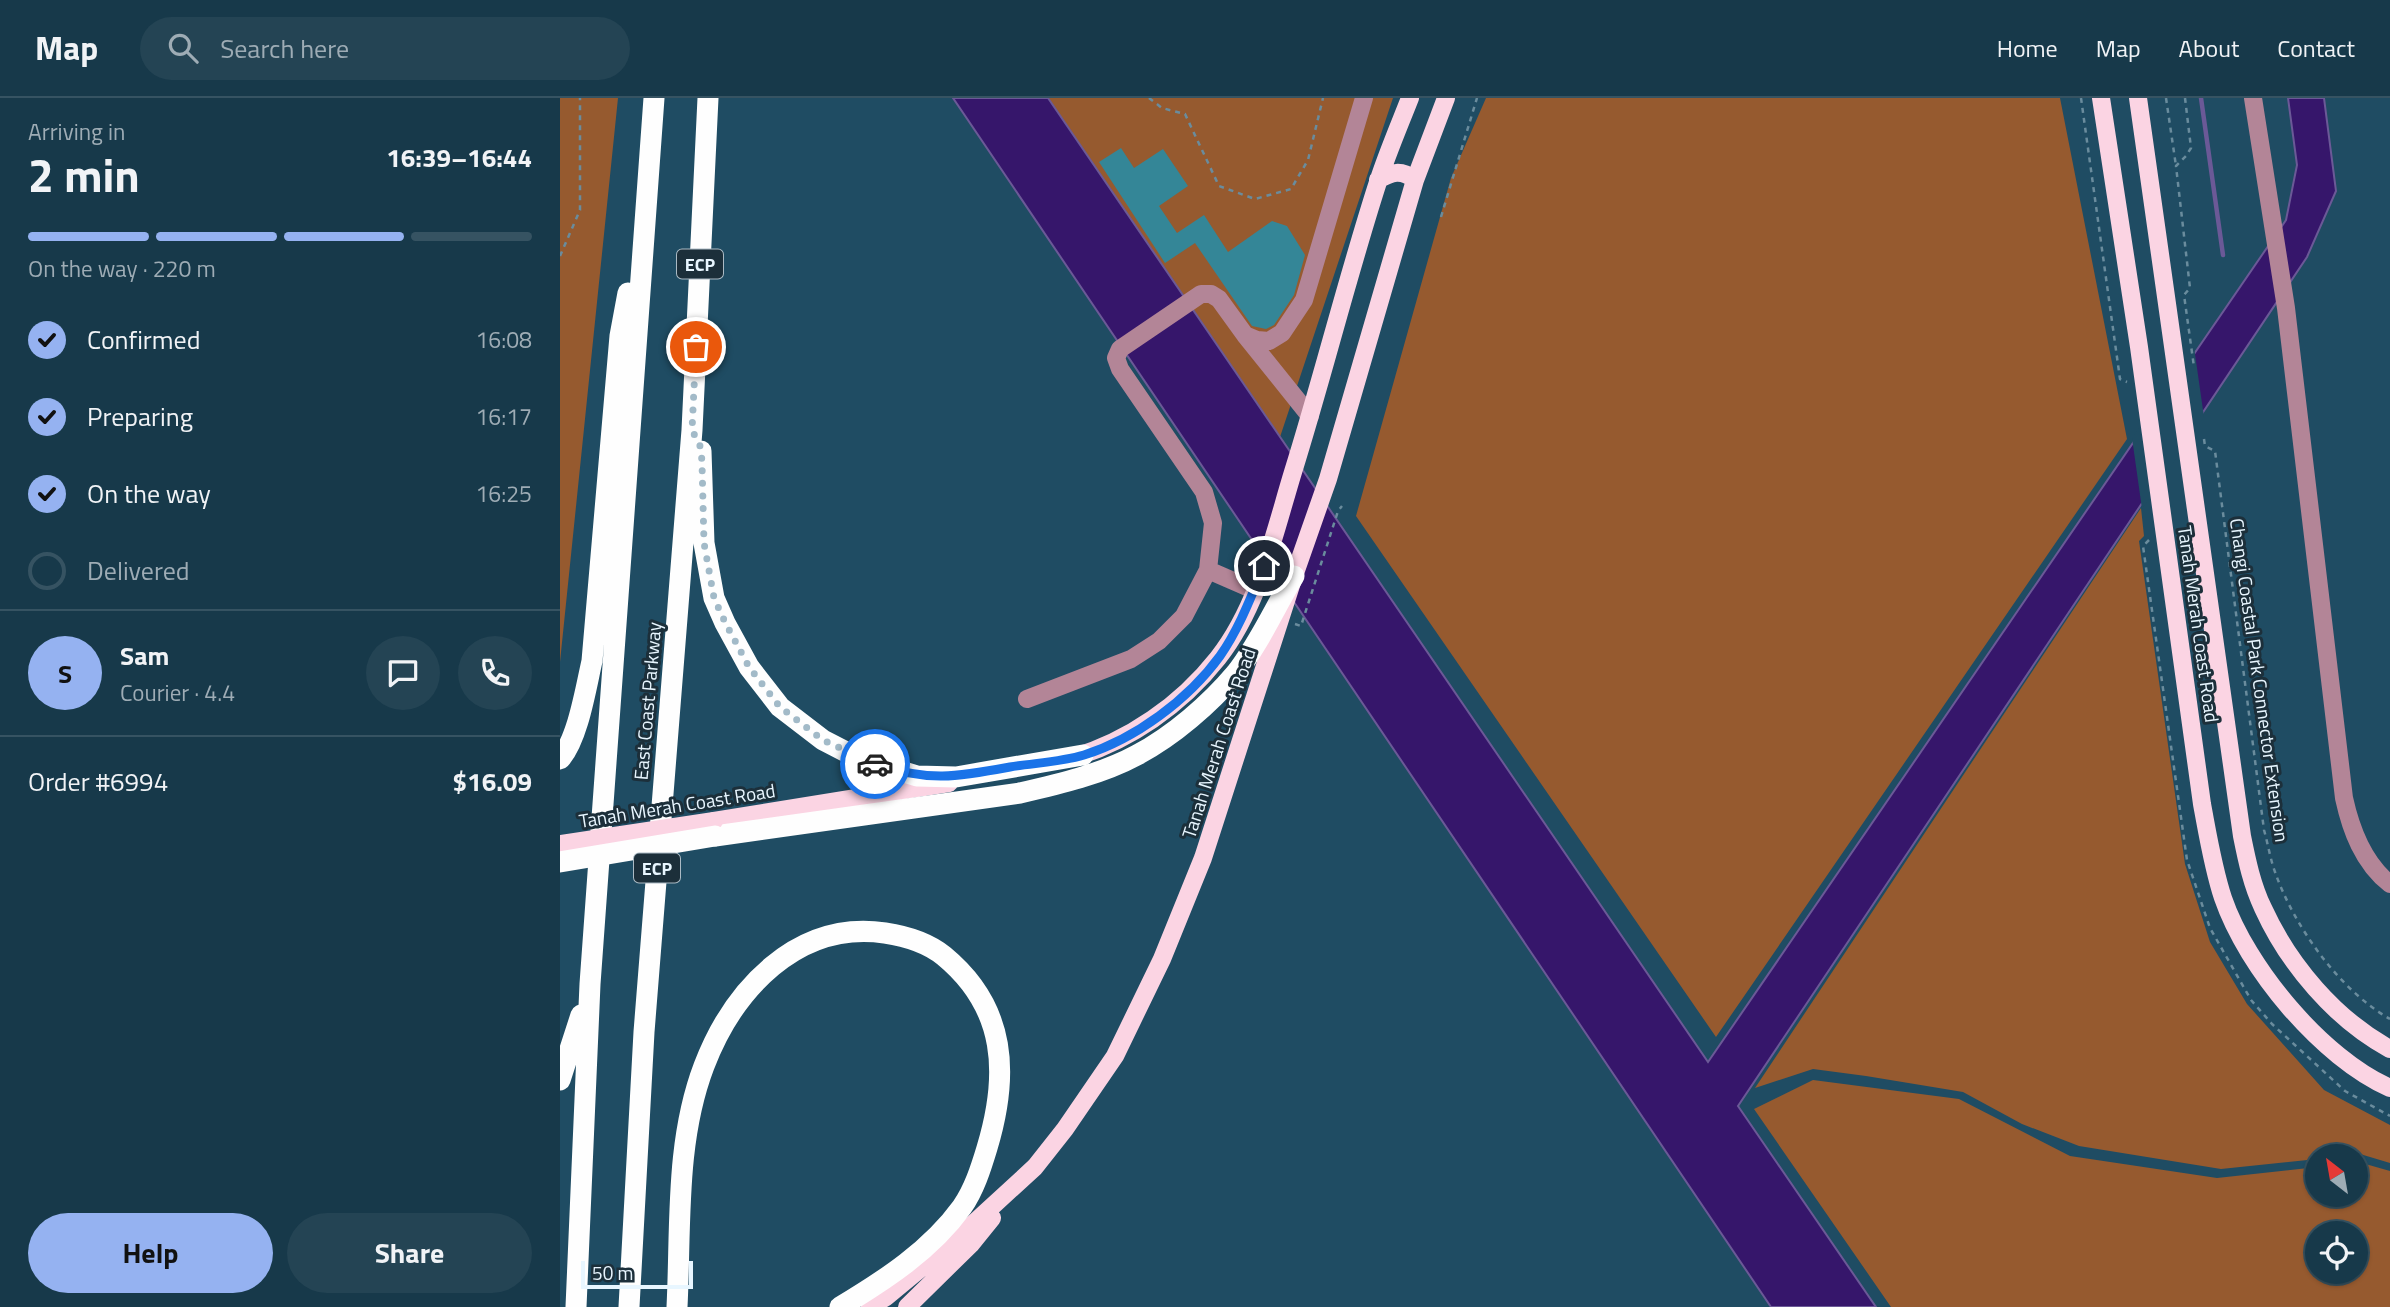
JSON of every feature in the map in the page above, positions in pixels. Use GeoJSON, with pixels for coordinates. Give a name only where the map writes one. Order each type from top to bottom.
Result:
{"type":"FeatureCollection","features":[{"type":"Feature","properties":{"kind":"highway","name":"East Coast Parkway"},"geometry":{"type":"LineString","coordinates":[[576,1307],[590,984],[654,98]]}},
{"type":"Feature","properties":{"kind":"highway","name":"East Coast Parkway"},"geometry":{"type":"LineString","coordinates":[[629,1307],[644,1032],[692,430],[708,98]]}},
{"type":"Feature","properties":{"kind":"highway"},"geometry":{"type":"LineString","coordinates":[[560,759],[565,754],[580,712],[592,661],[620,336],[648,189]]}},
{"type":"Feature","properties":{"kind":"highway"},"geometry":{"type":"LineString","coordinates":[[692,430],[701,448],[704,543],[714,598],[749,667],[780,707],[823,740],[858,758],[917,776],[956,776],[1083,755]]}},
{"type":"Feature","properties":{"kind":"highway"},"geometry":{"type":"LineString","coordinates":[[560,862],[715,829],[1020,793],[1074,779],[1135,757],[1163,740],[1203,706],[1236,672],[1294,576]]}},
{"type":"Feature","properties":{"kind":"highway"},"geometry":{"type":"LineString","coordinates":[[677,1307],[681,1179],[689,1120],[704,1066],[720,1032],[743,995],[771,966],[797,948],[828,936],[867,930],[906,936],[942,954],[971,983],[990,1016],[1000,1052],[1000,1087],[994,1126],[981,1167],[964,1205],[937,1237],[902,1267],[840,1307]]}},
{"type":"Feature","properties":{"kind":"highway"},"geometry":{"type":"LineString","coordinates":[[560,1080],[590,984]]}},
{"type":"Feature","properties":{"kind":"main road","name":"Tanah Merah Coast Road"},"geometry":{"type":"LineString","coordinates":[[560,844],[715,829],[1022,772],[1083,755],[1129,736],[1188,691],[1219,657],[1243,615],[1264,566],[1378,180],[1410,98]]}},
{"type":"Feature","properties":{"kind":"main road","name":"Tanah Merah Coast Road"},"geometry":{"type":"LineString","coordinates":[[870,1307],[961,1235],[1035,1167],[1065,1129],[1115,1056],[1162,960],[1203,858],[1328,479],[1415,180],[1446,98]]}},
{"type":"Feature","properties":{"kind":"main road","name":"Tanah Merah Coast Road"},"geometry":{"type":"LineString","coordinates":[[2101,98],[2211,856],[2224,900],[2240,936],[2288,1006],[2312,1034],[2390,1088]]}},
{"type":"Feature","properties":{"kind":"main road","name":"Tanah Merah Coast Road"},"geometry":{"type":"LineString","coordinates":[[2138,98],[2242,836],[2250,875],[2270,921],[2317,991],[2351,1023],[2390,1049]]}},
{"type":"Feature","properties":{"kind":"main road"},"geometry":{"type":"LineString","coordinates":[[1378,180],[1391,173],[1400,172],[1415,180]]}},
{"type":"Feature","properties":{"kind":"main road"},"geometry":{"type":"LineString","coordinates":[[907,1307],[971,1244],[1035,1167]]}},
{"type":"Feature","properties":{"kind":"lane"},"geometry":{"type":"LineString","coordinates":[[1245,335],[1269,341],[1282,333],[1304,300],[1364,98]]}},
{"type":"Feature","properties":{"kind":"lane"},"geometry":{"type":"LineString","coordinates":[[2253,98],[2286,307],[2344,798],[2350,825],[2363,852],[2380,876],[2390,884]]}},
{"type":"Feature","properties":{"kind":"lane"},"geometry":{"type":"LineString","coordinates":[[1027,699],[1131,659],[1159,641],[1184,616],[1208,570],[1213,523],[1204,492],[1120,369],[1116,358],[1119,349],[1201,294],[1211,294],[1219,299],[1310,416]]}},
{"type":"Feature","properties":{"kind":"lane"},"geometry":{"type":"LineString","coordinates":[[1208,570],[1254,590]]}},
{"type":"Feature","properties":{"kind":"path"},"geometry":{"type":"LineString","coordinates":[[560,256],[580,210],[580,98]]}},
{"type":"Feature","properties":{"kind":"path"},"geometry":{"type":"LineString","coordinates":[[1149,98],[1162,108],[1185,114],[1219,186],[1255,198],[1292,190],[1308,160],[1323,98]]}},
{"type":"Feature","properties":{"kind":"path"},"geometry":{"type":"LineString","coordinates":[[1441,217],[1477,98]]}},
{"type":"Feature","properties":{"kind":"path"},"geometry":{"type":"LineString","coordinates":[[2081,98],[2120,379],[2128,382]]}},
{"type":"Feature","properties":{"kind":"path"},"geometry":{"type":"LineString","coordinates":[[2166,98],[2190,288],[2184,295],[2186,310]]}},
{"type":"Feature","properties":{"kind":"path"},"geometry":{"type":"LineString","coordinates":[[2176,166],[2191,148],[2185,98]]}},
{"type":"Feature","properties":{"kind":"path","name":"Changi Coastal Park Connector Extension"},"geometry":{"type":"LineString","coordinates":[[2203,435],[2205,446],[2215,451],[2264,830],[2275,871],[2290,906],[2313,945],[2343,981],[2390,1019]]}},
{"type":"Feature","properties":{"kind":"path"},"geometry":{"type":"LineString","coordinates":[[1304,614],[1338,511],[1342,506]]}},
{"type":"Feature","properties":{"kind":"shaded area"},"geometry":{"type":"Polygon","coordinates":[[[560,98],[618,98],[560,662],[560,98]]]}},
{"type":"Feature","properties":{"kind":"shaded area"},"geometry":{"type":"Polygon","coordinates":[[[953,98],[1048,98],[1708,1062],[2286,220],[2297,165],[2288,98],[2324,98],[2336,191],[2307,257],[1738,1106],[1876,1307],[1771,1307],[953,98]]]}},
{"type":"Feature","properties":{"kind":"shaded area"},"geometry":{"type":"Polygon","coordinates":[[[1048,98],[1393,98],[1280,437],[1048,98]]]}},
{"type":"Feature","properties":{"kind":"shaded area"},"geometry":{"type":"Polygon","coordinates":[[[1486,98],[2060,98],[2127,439],[1716,1037],[1356,516],[1451,178],[1486,98]]]}},
{"type":"Feature","properties":{"kind":"shaded area"},"geometry":{"type":"Polygon","coordinates":[[[2141,508],[2144,536],[2139,541],[2185,864],[2210,942],[2247,1004],[2324,1090],[2390,1125],[2390,1163],[2368,1156],[2368,1144],[2305,1144],[2305,1160],[2221,1169],[2079,1146],[2022,1124],[1963,1092],[1813,1069],[1755,1088],[2141,508]]]}},
{"type":"Feature","properties":{"kind":"shaded area"},"geometry":{"type":"Polygon","coordinates":[[[1813,1080],[1959,1099],[2070,1156],[2217,1178],[2305,1168],[2305,1208],[2368,1208],[2368,1165],[2390,1171],[2390,1307],[1891,1307],[1754,1109],[1813,1080]]]}},
{"type":"Feature","properties":{"kind":"pier"},"geometry":{"type":"Polygon","coordinates":[[[2194,347],[2204,417],[2142,509],[2132,438],[2194,347]]]}},
{"type":"Feature","properties":{"kind":"building"},"geometry":{"type":"Polygon","coordinates":[[[1121,148],[1134,168],[1163,149],[1188,186],[1159,206],[1177,233],[1204,215],[1228,252],[1272,221],[1287,226],[1305,255],[1294,295],[1274,325],[1266,329],[1252,326],[1195,243],[1165,263],[1099,162],[1121,148]]]}},
{"type":"Feature","properties":{"kind":"waterway"},"geometry":{"type":"LineString","coordinates":[[2201,98],[2223,255]]}},
{"type":"Feature","properties":{"kind":"way so far"},"geometry":{"type":"LineString","coordinates":[[696,347],[692,430],[701,448],[704,543],[714,598],[749,667],[780,707],[823,740],[875,764]]}},
{"type":"Feature","properties":{"kind":"route"},"geometry":{"type":"LineString","coordinates":[[875,764],[917,776],[939,778],[1083,755],[1129,736],[1188,691],[1219,657],[1243,615],[1264,566]]}}]}
